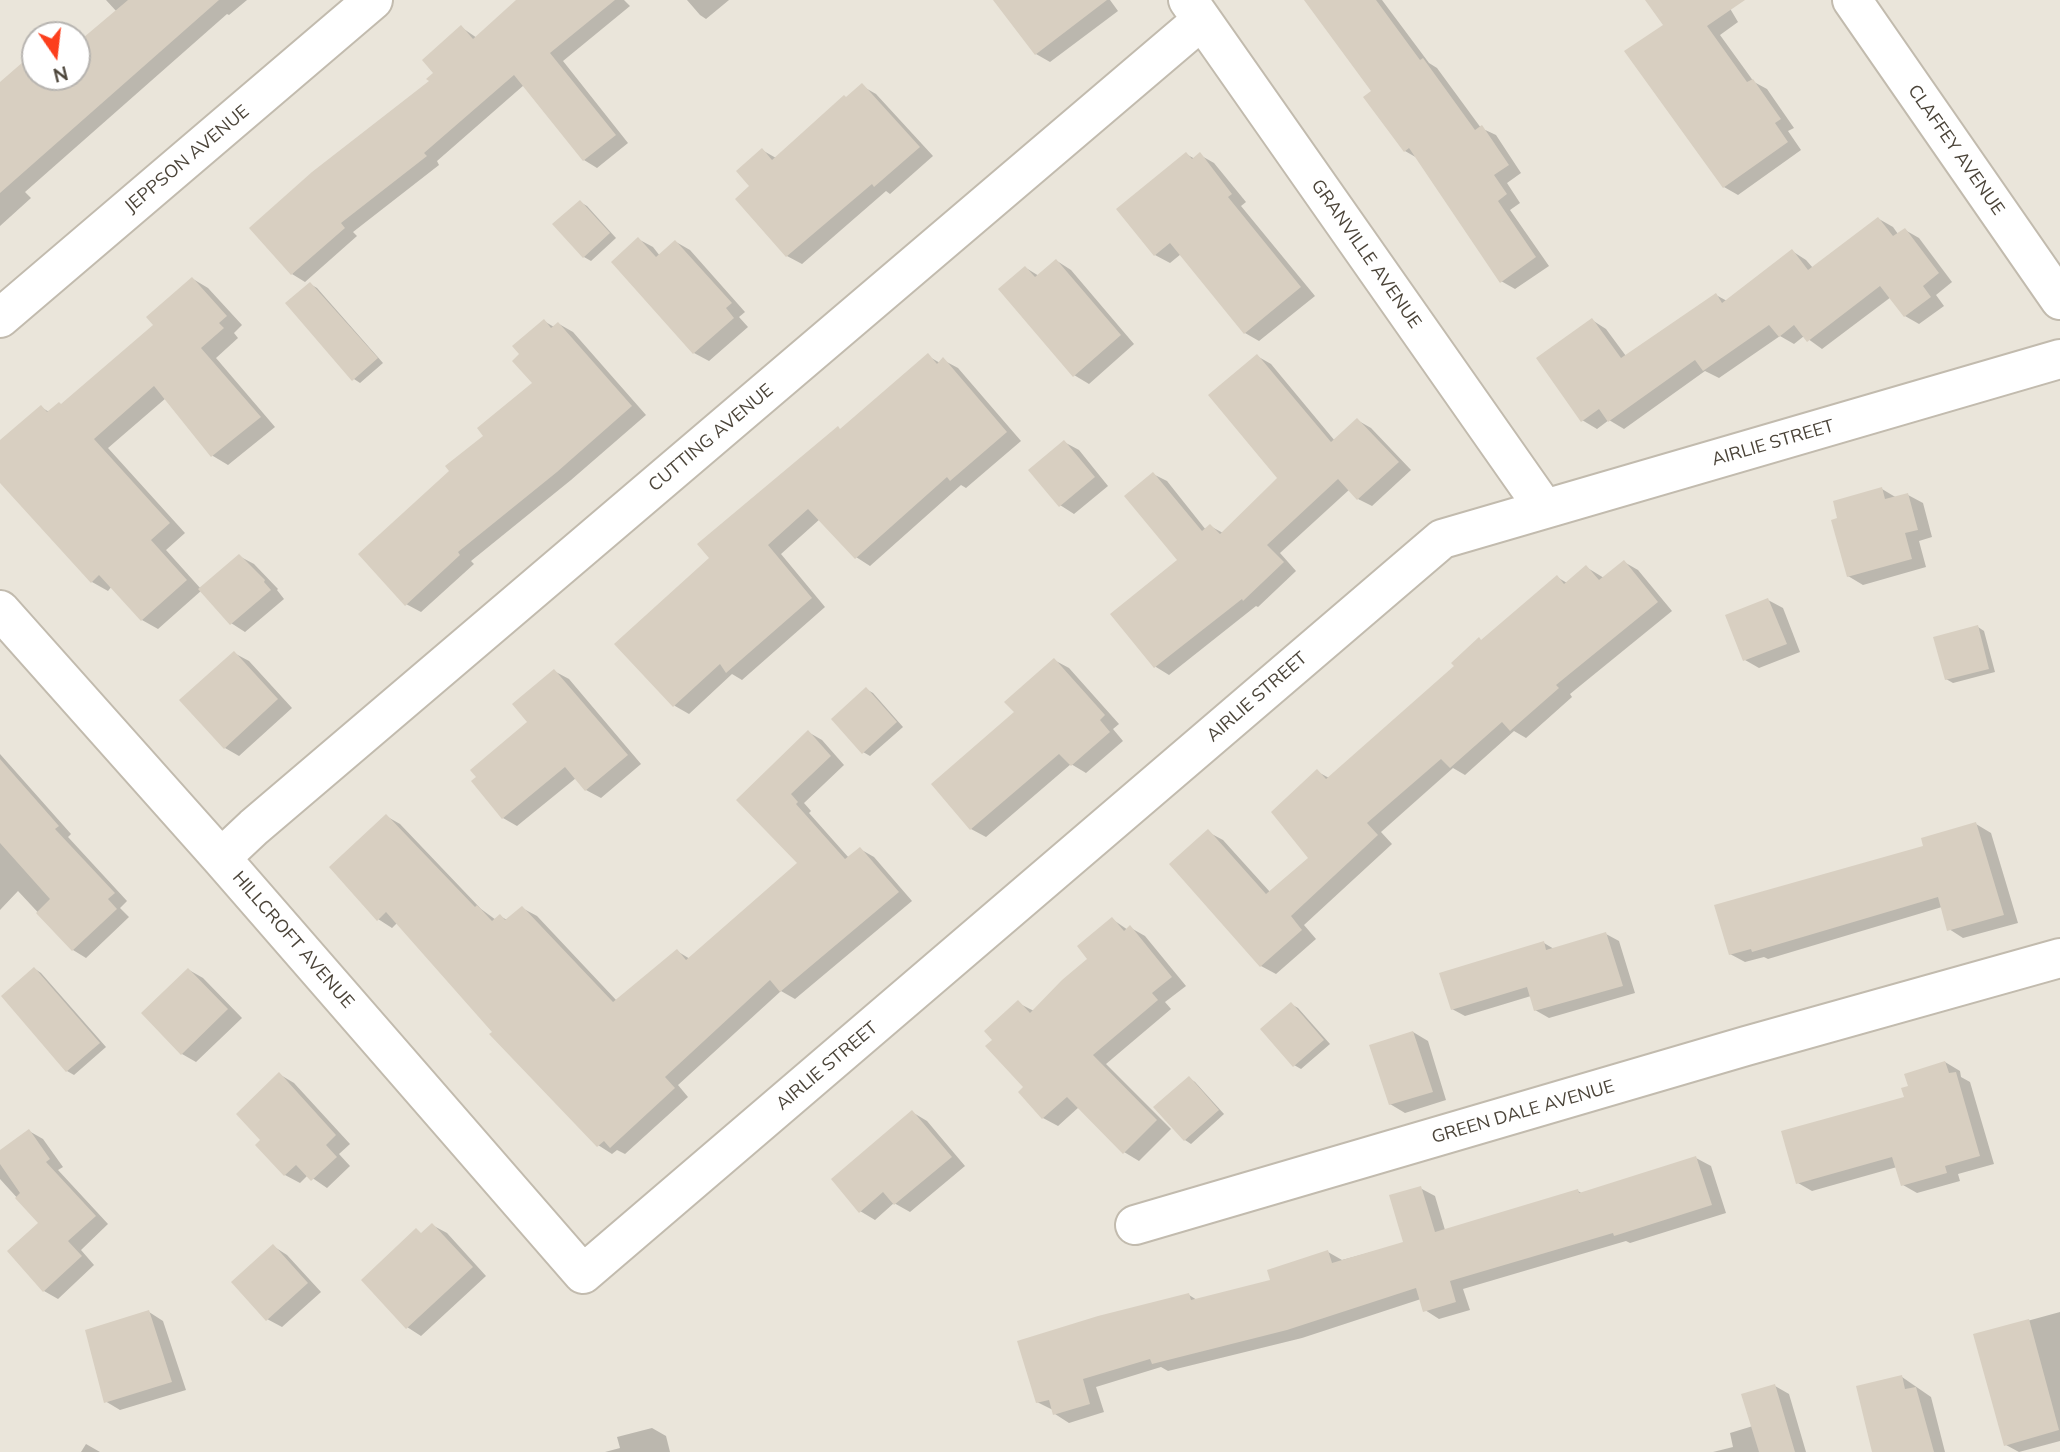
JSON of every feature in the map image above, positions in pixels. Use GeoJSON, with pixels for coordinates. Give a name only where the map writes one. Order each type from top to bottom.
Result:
{"type":"FeatureCollection","features":[{"type":"Feature","properties":{"kind":"street","name":"JEPPSON AVENUE"},"geometry":{"type":"LineString","coordinates":[[0,318],[373,0]]}},
{"type":"Feature","properties":{"kind":"street","name":"CLAFFEY AVENUE"},"geometry":{"type":"LineString","coordinates":[[1852,0],[2060,300]]}},
{"type":"Feature","properties":{"kind":"street","name":"GRANVILLE AVENUE"},"geometry":{"type":"LineString","coordinates":[[1195,10],[1544,508]]}},
{"type":"Feature","properties":{"kind":"street","name":"CUTTING AVENUE"},"geometry":{"type":"LineString","coordinates":[[222,858],[254,827],[1195,10]]}},
{"type":"Feature","properties":{"kind":"street","name":"AIRLIE STREET"},"geometry":{"type":"LineString","coordinates":[[583,1274],[1442,539],[2060,359]]}},
{"type":"Feature","properties":{"kind":"street","name":"HILLCROFT AVENUE"},"geometry":{"type":"LineString","coordinates":[[0,610],[222,858],[583,1274]]}},
{"type":"Feature","properties":{"kind":"street","name":"GREEN DALE AVENUE"},"geometry":{"type":"LineString","coordinates":[[1135,1225],[1746,1046],[2060,958]]}},
{"type":"Feature","properties":{"kind":"shaded area"},"geometry":{"type":"Polygon","coordinates":[[[0,0],[2060,0],[2060,1452],[0,1452],[0,0]]]}},
{"type":"Feature","properties":{"kind":"building"},"geometry":{"type":"Polygon","coordinates":[[[128,0],[219,0],[0,193],[0,82],[21,64],[21,91],[91,91],[91,31],[128,0]]]}},
{"type":"Feature","properties":{"kind":"building"},"geometry":{"type":"Polygon","coordinates":[[[516,0],[615,0],[550,53],[616,135],[583,161],[514,75],[424,153],[427,156],[341,223],[345,228],[291,275],[249,228],[312,172],[429,81],[426,79],[433,73],[422,60],[461,25],[473,39],[516,0]]]}},
{"type":"Feature","properties":{"kind":"building"},"geometry":{"type":"Polygon","coordinates":[[[993,0],[1107,0],[1035,55],[993,0]]]}},
{"type":"Feature","properties":{"kind":"building"},"geometry":{"type":"Polygon","coordinates":[[[1304,0],[1376,0],[1420,60],[1423,58],[1475,130],[1482,125],[1509,165],[1494,175],[1507,194],[1498,201],[1536,257],[1500,283],[1409,148],[1404,152],[1363,97],[1371,91],[1304,0]]]}},
{"type":"Feature","properties":{"kind":"building"},"geometry":{"type":"Polygon","coordinates":[[[1645,0],[1745,0],[1707,26],[1747,82],[1753,79],[1781,119],[1775,123],[1788,142],[1723,188],[1624,51],[1663,25],[1645,0]]]}},
{"type":"Feature","properties":{"kind":"building"},"geometry":{"type":"Polygon","coordinates":[[[862,83],[920,147],[786,257],[735,199],[749,186],[736,171],[762,148],[772,160],[844,95],[846,97],[862,83]]]}},
{"type":"Feature","properties":{"kind":"building"},"geometry":{"type":"Polygon","coordinates":[[[1186,152],[1192,159],[1200,152],[1232,194],[1228,197],[1301,287],[1244,334],[1170,243],[1154,256],[1116,209],[1186,152]]]}},
{"type":"Feature","properties":{"kind":"building"},"geometry":{"type":"Polygon","coordinates":[[[580,200],[610,233],[583,258],[552,224],[580,200]]]}},
{"type":"Feature","properties":{"kind":"building"},"geometry":{"type":"Polygon","coordinates":[[[1878,217],[1893,236],[1905,228],[1939,273],[1923,286],[1931,297],[1904,317],[1880,286],[1807,342],[1794,325],[1779,337],[1769,325],[1703,371],[1695,360],[1608,422],[1599,409],[1581,422],[1536,358],[1592,318],[1621,358],[1716,293],[1722,303],[1792,249],[1808,270],[1878,217]]]}},
{"type":"Feature","properties":{"kind":"building"},"geometry":{"type":"Polygon","coordinates":[[[638,237],[656,257],[675,240],[732,303],[726,308],[734,318],[693,354],[611,262],[638,237]]]}},
{"type":"Feature","properties":{"kind":"building"},"geometry":{"type":"Polygon","coordinates":[[[1056,259],[1121,335],[1073,377],[998,289],[1025,266],[1035,277],[1056,259]]]}},
{"type":"Feature","properties":{"kind":"building"},"geometry":{"type":"Polygon","coordinates":[[[192,277],[227,316],[219,323],[224,328],[201,348],[261,417],[211,457],[154,386],[94,439],[170,523],[151,540],[187,580],[141,621],[99,575],[91,583],[0,483],[0,440],[41,405],[47,412],[59,402],[61,404],[153,325],[146,317],[192,277]]]}},
{"type":"Feature","properties":{"kind":"building"},"geometry":{"type":"Polygon","coordinates":[[[310,282],[378,358],[352,381],[285,303],[310,282]]]}},
{"type":"Feature","properties":{"kind":"building"},"geometry":{"type":"Polygon","coordinates":[[[544,319],[551,328],[558,322],[632,406],[557,472],[458,552],[460,555],[405,606],[358,554],[449,471],[445,466],[483,436],[477,428],[532,383],[512,361],[519,354],[512,346],[544,319]]]}},
{"type":"Feature","properties":{"kind":"building"},"geometry":{"type":"Polygon","coordinates":[[[928,353],[937,364],[943,357],[1007,432],[950,481],[947,477],[855,559],[808,509],[768,545],[812,598],[726,673],[720,664],[673,707],[614,644],[709,558],[697,544],[838,426],[840,429],[928,353]]]}},
{"type":"Feature","properties":{"kind":"building"},"geometry":{"type":"Polygon","coordinates":[[[1257,354],[1331,442],[1357,418],[1399,462],[1357,500],[1338,479],[1267,545],[1284,562],[1243,601],[1242,599],[1154,668],[1110,614],[1177,560],[1124,496],[1153,472],[1202,531],[1210,524],[1220,534],[1277,478],[1208,395],[1257,354]]]}},
{"type":"Feature","properties":{"kind":"building"},"geometry":{"type":"Polygon","coordinates":[[[1064,440],[1095,477],[1059,507],[1028,470],[1064,440]]]}},
{"type":"Feature","properties":{"kind":"building"},"geometry":{"type":"Polygon","coordinates":[[[1882,487],[1885,499],[1908,493],[1918,530],[1905,533],[1912,559],[1847,577],[1831,520],[1837,518],[1833,501],[1882,487]]]}},
{"type":"Feature","properties":{"kind":"building"},"geometry":{"type":"Polygon","coordinates":[[[239,554],[265,580],[271,590],[230,625],[198,589],[239,554]]]}},
{"type":"Feature","properties":{"kind":"building"},"geometry":{"type":"Polygon","coordinates":[[[1624,560],[1658,602],[1556,685],[1559,688],[1510,731],[1502,722],[1450,768],[1441,759],[1367,823],[1378,835],[1291,916],[1302,930],[1260,967],[1169,864],[1208,829],[1266,894],[1308,858],[1271,812],[1317,769],[1326,779],[1454,666],[1451,663],[1479,637],[1481,640],[1557,575],[1564,584],[1586,565],[1599,580],[1624,560]]]}},
{"type":"Feature","properties":{"kind":"building"},"geometry":{"type":"Polygon","coordinates":[[[1768,598],[1787,644],[1743,661],[1725,615],[1768,598]]]}},
{"type":"Feature","properties":{"kind":"building"},"geometry":{"type":"Polygon","coordinates":[[[1978,625],[1989,669],[1945,680],[1933,637],[1978,625]]]}},
{"type":"Feature","properties":{"kind":"building"},"geometry":{"type":"Polygon","coordinates":[[[234,651],[278,699],[224,749],[179,700],[234,651]]]}},
{"type":"Feature","properties":{"kind":"building"},"geometry":{"type":"Polygon","coordinates":[[[1054,658],[1105,715],[1100,720],[1110,732],[1071,766],[1059,754],[970,830],[931,784],[1014,712],[1004,702],[1054,658]]]}},
{"type":"Feature","properties":{"kind":"building"},"geometry":{"type":"Polygon","coordinates":[[[554,669],[628,755],[585,791],[565,767],[502,819],[471,781],[476,777],[470,770],[527,722],[512,704],[554,669]]]}},
{"type":"Feature","properties":{"kind":"building"},"geometry":{"type":"Polygon","coordinates":[[[866,687],[897,722],[862,754],[831,719],[866,687]]]}},
{"type":"Feature","properties":{"kind":"building"},"geometry":{"type":"Polygon","coordinates":[[[808,730],[831,756],[791,794],[798,802],[796,804],[845,859],[860,847],[899,892],[780,992],[770,980],[665,1077],[675,1088],[610,1148],[604,1141],[597,1147],[489,1034],[492,1032],[386,912],[377,921],[329,867],[386,814],[475,907],[477,905],[492,921],[500,914],[505,920],[522,906],[613,1002],[677,949],[686,960],[797,863],[736,800],[808,730]]]}},
{"type":"Feature","properties":{"kind":"building"},"geometry":{"type":"Polygon","coordinates":[[[0,759],[59,826],[55,829],[115,893],[108,899],[117,909],[72,951],[36,913],[50,899],[0,843],[0,759]]]}},
{"type":"Feature","properties":{"kind":"building"},"geometry":{"type":"Polygon","coordinates":[[[1976,822],[2004,915],[1947,931],[1938,897],[1752,952],[1751,949],[1729,955],[1714,905],[1923,846],[1921,838],[1976,822]]]}},
{"type":"Feature","properties":{"kind":"building"},"geometry":{"type":"Polygon","coordinates":[[[1112,917],[1124,931],[1130,925],[1172,977],[1152,993],[1158,1000],[1093,1055],[1157,1120],[1123,1154],[1067,1097],[1042,1119],[1018,1092],[1023,1087],[985,1046],[992,1040],[984,1031],[1018,1000],[1030,1013],[1087,959],[1077,946],[1112,917]]]}},
{"type":"Feature","properties":{"kind":"building"},"geometry":{"type":"Polygon","coordinates":[[[1606,932],[1623,986],[1534,1011],[1527,987],[1451,1010],[1439,973],[1544,941],[1546,950],[1606,932]]]}},
{"type":"Feature","properties":{"kind":"building"},"geometry":{"type":"Polygon","coordinates":[[[34,967],[100,1043],[66,1072],[1,996],[34,967]]]}},
{"type":"Feature","properties":{"kind":"building"},"geometry":{"type":"Polygon","coordinates":[[[188,968],[228,1009],[181,1055],[141,1013],[188,968]]]}},
{"type":"Feature","properties":{"kind":"building"},"geometry":{"type":"Polygon","coordinates":[[[1291,1002],[1324,1040],[1293,1067],[1260,1029],[1291,1002]]]}},
{"type":"Feature","properties":{"kind":"building"},"geometry":{"type":"Polygon","coordinates":[[[1413,1031],[1433,1092],[1389,1105],[1369,1045],[1413,1031]]]}},
{"type":"Feature","properties":{"kind":"building"},"geometry":{"type":"Polygon","coordinates":[[[1945,1061],[1949,1073],[1956,1072],[1980,1156],[1945,1166],[1947,1173],[1901,1186],[1892,1157],[1796,1184],[1781,1131],[1904,1097],[1901,1088],[1908,1086],[1904,1074],[1945,1061]]]}},
{"type":"Feature","properties":{"kind":"building"},"geometry":{"type":"Polygon","coordinates":[[[279,1072],[336,1135],[326,1145],[337,1157],[311,1181],[296,1165],[284,1176],[255,1145],[260,1140],[236,1114],[279,1072]]]}},
{"type":"Feature","properties":{"kind":"building"},"geometry":{"type":"Polygon","coordinates":[[[1189,1076],[1219,1110],[1184,1141],[1153,1107],[1189,1076]]]}},
{"type":"Feature","properties":{"kind":"building"},"geometry":{"type":"Polygon","coordinates":[[[912,1110],[952,1157],[894,1205],[883,1192],[859,1213],[831,1179],[912,1110]]]}},
{"type":"Feature","properties":{"kind":"building"},"geometry":{"type":"Polygon","coordinates":[[[29,1129],[50,1159],[46,1162],[96,1216],[68,1241],[82,1256],[43,1292],[7,1251],[38,1223],[15,1198],[20,1193],[0,1164],[0,1150],[29,1129]]]}},
{"type":"Feature","properties":{"kind":"building"},"geometry":{"type":"Polygon","coordinates":[[[1696,1156],[1712,1205],[1614,1236],[1613,1233],[1450,1281],[1456,1302],[1423,1312],[1416,1288],[1287,1330],[1152,1364],[1150,1359],[1083,1379],[1090,1404],[1053,1415],[1049,1400],[1036,1403],[1017,1341],[1098,1316],[1189,1293],[1191,1300],[1270,1280],[1267,1270],[1328,1250],[1332,1263],[1403,1242],[1389,1195],[1421,1186],[1435,1232],[1578,1189],[1579,1193],[1696,1156]]]}},
{"type":"Feature","properties":{"kind":"building"},"geometry":{"type":"Polygon","coordinates":[[[432,1223],[473,1267],[406,1329],[361,1280],[416,1228],[421,1233],[432,1223]]]}},
{"type":"Feature","properties":{"kind":"building"},"geometry":{"type":"Polygon","coordinates":[[[273,1244],[308,1283],[266,1321],[231,1282],[273,1244]]]}},
{"type":"Feature","properties":{"kind":"building"},"geometry":{"type":"Polygon","coordinates":[[[149,1310],[172,1382],[104,1403],[85,1330],[149,1310]]]}},
{"type":"Feature","properties":{"kind":"building"},"geometry":{"type":"Polygon","coordinates":[[[2029,1319],[2059,1430],[2004,1446],[1973,1334],[2029,1319]]]}},
{"type":"Feature","properties":{"kind":"building"},"geometry":{"type":"Polygon","coordinates":[[[1902,1375],[1905,1389],[1916,1387],[1934,1452],[1872,1452],[1856,1386],[1902,1375]]]}},
{"type":"Feature","properties":{"kind":"building"},"geometry":{"type":"Polygon","coordinates":[[[1775,1384],[1795,1452],[1759,1452],[1741,1394],[1775,1384]]]}}]}
